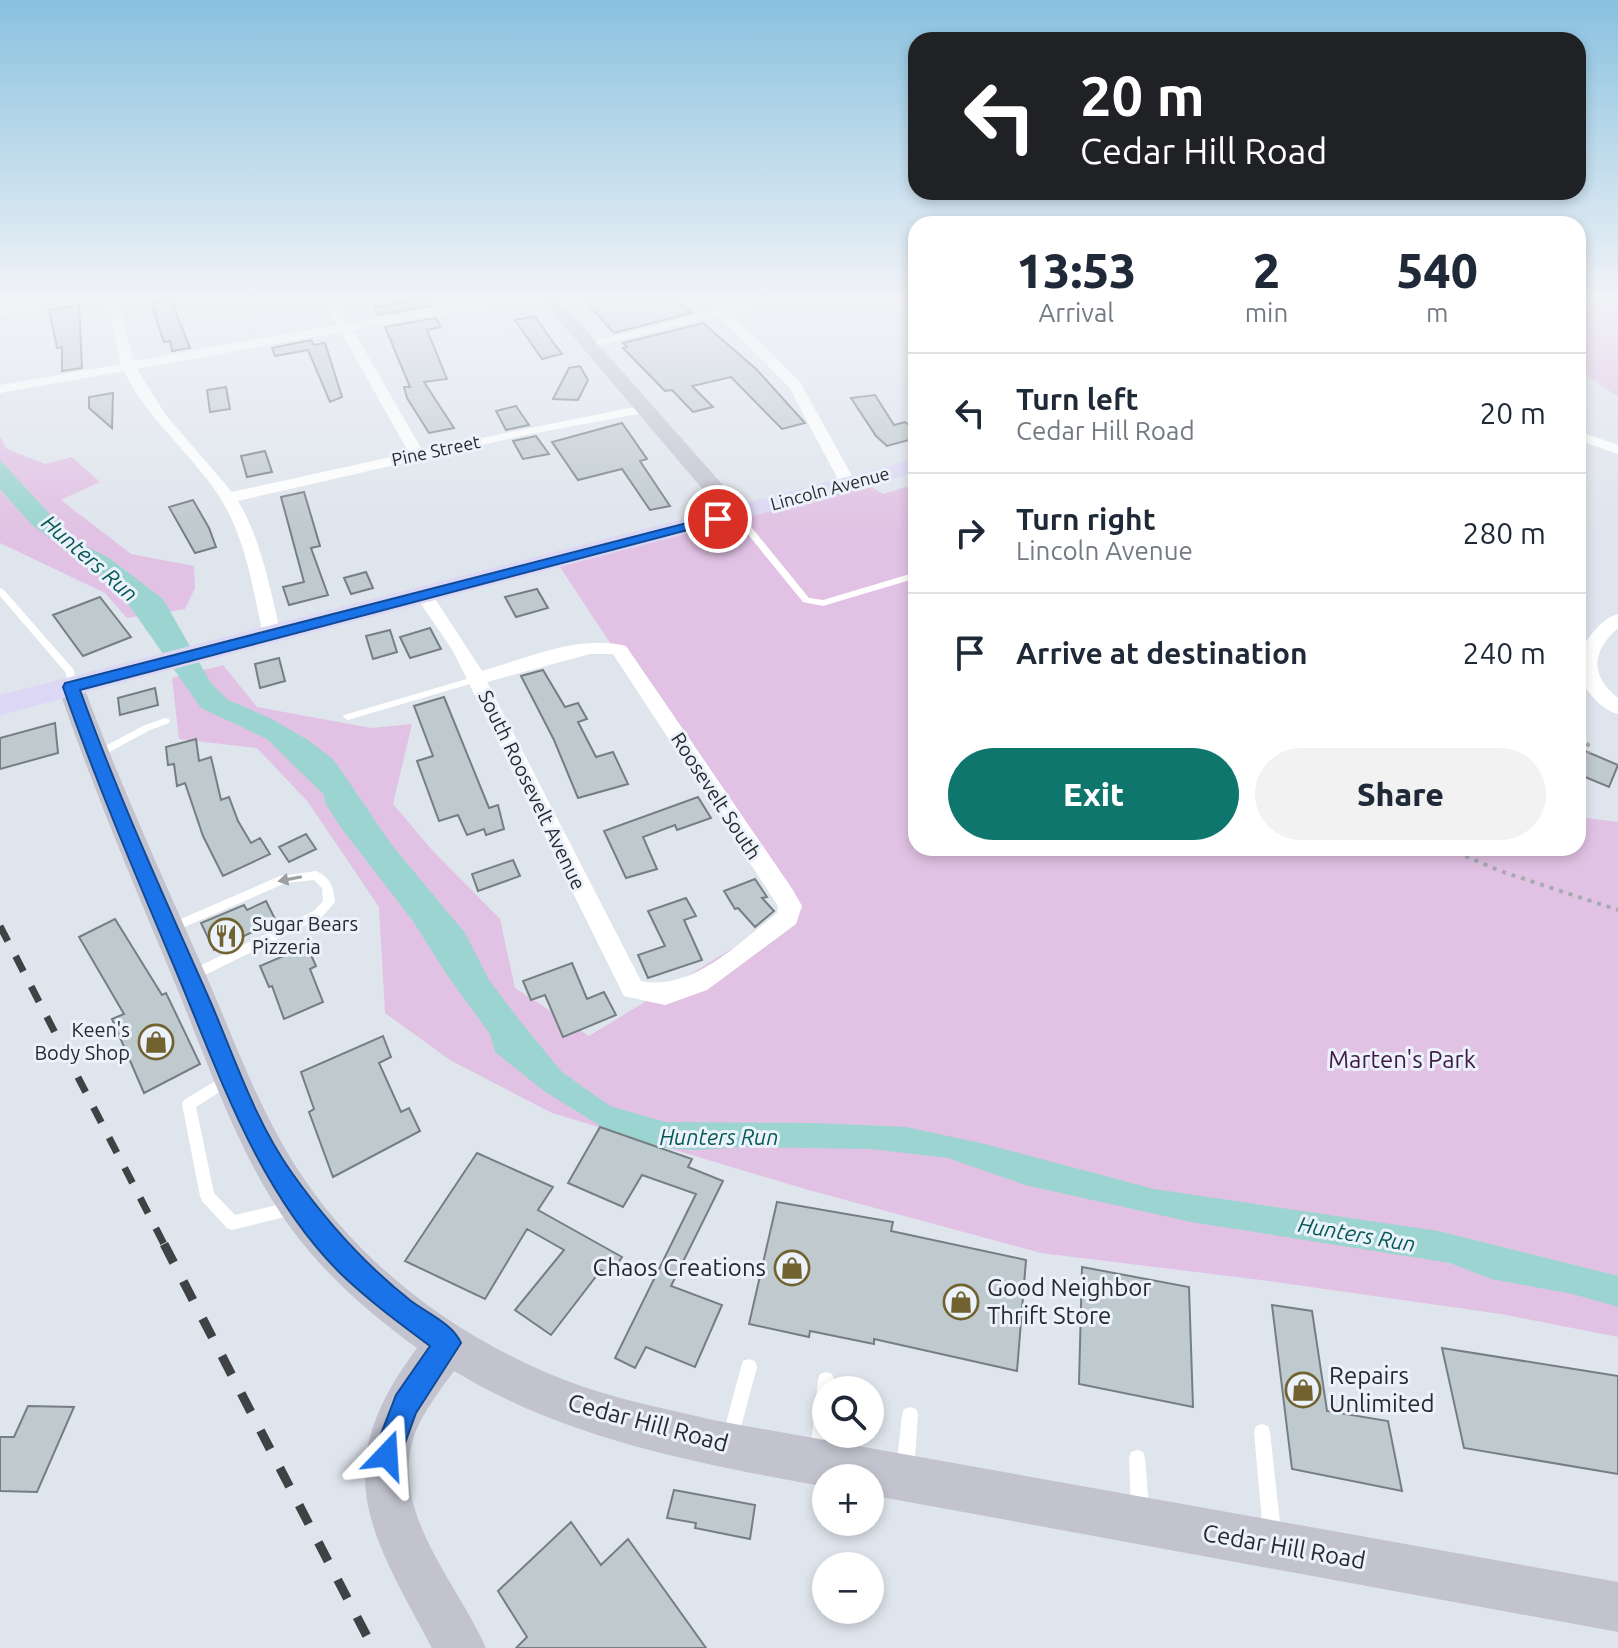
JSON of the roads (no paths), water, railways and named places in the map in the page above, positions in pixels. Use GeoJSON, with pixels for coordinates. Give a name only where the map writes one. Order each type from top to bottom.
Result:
{"type":"FeatureCollection","features":[{"type":"Feature","properties":{"kind":"main road"},"geometry":{"type":"LineString","coordinates":[[617,377],[736,514]]}},
{"type":"Feature","properties":{"kind":"main road","name":"Lincoln Avenue"},"geometry":{"type":"LineString","coordinates":[[0,705],[908,468]]}},
{"type":"Feature","properties":{"kind":"main road","name":"Cedar Hill Road"},"geometry":{"type":"LineString","coordinates":[[71,687],[95,755],[189,977],[232,1077],[281,1177],[350,1265],[402,1310],[486,1366],[571,1404],[728,1446],[1618,1607]]}},
{"type":"Feature","properties":{"kind":"main road"},"geometry":{"type":"LineString","coordinates":[[448,1343],[406,1405],[394,1430],[387,1455],[386,1477],[402,1535],[460,1648]]}},
{"type":"Feature","properties":{"kind":"street"},"geometry":{"type":"LineString","coordinates":[[0,389],[64,377]]}},
{"type":"Feature","properties":{"kind":"street"},"geometry":{"type":"LineString","coordinates":[[136,377],[167,425],[228,498],[263,592],[272,635]]}},
{"type":"Feature","properties":{"kind":"street"},"geometry":{"type":"LineString","coordinates":[[372,377],[417,454]]}},
{"type":"Feature","properties":{"kind":"street"},"geometry":{"type":"LineString","coordinates":[[787,377],[795,385],[849,485]]}},
{"type":"Feature","properties":{"kind":"street","name":"Pine Street"},"geometry":{"type":"LineString","coordinates":[[228,498],[417,454],[644,409]]}},
{"type":"Feature","properties":{"kind":"street"},"geometry":{"type":"LineString","coordinates":[[1586,438],[1618,450]]}},
{"type":"Feature","properties":{"kind":"street","name":"South Roosevelt Avenue"},"geometry":{"type":"LineString","coordinates":[[424,595],[450,630],[477,679],[633,989]]}},
{"type":"Feature","properties":{"kind":"street"},"geometry":{"type":"LineString","coordinates":[[1586,651],[1594,631],[1618,619]]}},
{"type":"Feature","properties":{"kind":"street","name":"Roosevelt South"},"geometry":{"type":"LineString","coordinates":[[477,679],[588,647],[611,646],[619,650],[790,906],[788,917],[771,931],[682,990],[667,995],[633,989]]}},
{"type":"Feature","properties":{"kind":"street"},"geometry":{"type":"LineString","coordinates":[[1586,671],[1604,698],[1618,708]]}},
{"type":"Feature","properties":{"kind":"lane"},"geometry":{"type":"LineString","coordinates":[[736,514],[806,600],[823,603],[908,578]]}},
{"type":"Feature","properties":{"kind":"lane"},"geometry":{"type":"LineString","coordinates":[[0,591],[71,672],[71,687]]}},
{"type":"Feature","properties":{"kind":"lane"},"geometry":{"type":"LineString","coordinates":[[348,717],[477,679]]}},
{"type":"Feature","properties":{"kind":"lane"},"geometry":{"type":"LineString","coordinates":[[95,755],[122,744],[143,727],[165,721]]}},
{"type":"Feature","properties":{"kind":"lane"},"geometry":{"type":"LineString","coordinates":[[169,929],[284,879],[316,875],[328,887],[329,902],[318,914],[189,977]]}},
{"type":"Feature","properties":{"kind":"lane"},"geometry":{"type":"LineString","coordinates":[[232,1077],[189,1104],[207,1196],[232,1223],[302,1206]]}},
{"type":"Feature","properties":{"kind":"lane"},"geometry":{"type":"LineString","coordinates":[[728,1446],[749,1367]]}},
{"type":"Feature","properties":{"kind":"lane"},"geometry":{"type":"LineString","coordinates":[[904,1478],[910,1415]]}},
{"type":"Feature","properties":{"kind":"lane"},"geometry":{"type":"LineString","coordinates":[[1262,1432],[1273,1545]]}},
{"type":"Feature","properties":{"kind":"lane"},"geometry":{"type":"LineString","coordinates":[[817,1462],[819,1448]]}},
{"type":"Feature","properties":{"kind":"lane"},"geometry":{"type":"LineString","coordinates":[[1137,1458],[1140,1521]]}},
{"type":"Feature","properties":{"kind":"water","name":"Hunters Run"},"geometry":{"type":"Polygon","coordinates":[[[0,460],[73,539],[109,558],[163,599],[211,683],[228,700],[270,718],[308,740],[334,760],[391,844],[465,933],[489,980],[520,1021],[562,1072],[610,1106],[665,1122],[906,1127],[985,1144],[1154,1189],[1438,1231],[1618,1276],[1618,1307],[1573,1294],[1491,1279],[1450,1263],[1191,1222],[1025,1185],[948,1158],[871,1149],[746,1147],[695,1150],[647,1147],[618,1137],[544,1091],[495,1052],[490,1034],[413,921],[342,829],[325,803],[324,795],[267,739],[201,708],[124,598],[96,571],[32,525],[0,489],[0,460]]]}},
{"type":"Feature","properties":{"kind":"railway"},"geometry":{"type":"LineString","coordinates":[[0,926],[165,1246]]}},
{"type":"Feature","properties":{"kind":"railway"},"geometry":{"type":"LineString","coordinates":[[164,1244],[373,1648]]}},
{"type":"Feature","properties":{"kind":"place","name":"Sugar Bears Pizzeria"},"geometry":{"type":"Point","coordinates":[226,936]}},
{"type":"Feature","properties":{"kind":"place","name":"Keen's Body Shop"},"geometry":{"type":"Point","coordinates":[156,1042]}},
{"type":"Feature","properties":{"kind":"place","name":"Chaos Creations"},"geometry":{"type":"Point","coordinates":[792,1268]}},
{"type":"Feature","properties":{"kind":"place","name":"Good Neighbor Thrift Store"},"geometry":{"type":"Point","coordinates":[961,1302]}},
{"type":"Feature","properties":{"kind":"place","name":"Repairs Unlimited"},"geometry":{"type":"Point","coordinates":[1303,1390]}},
{"type":"Feature","properties":{"kind":"park label","name":"Marten's Park"},"geometry":{"type":"Point","coordinates":[1402,1060]}}]}
